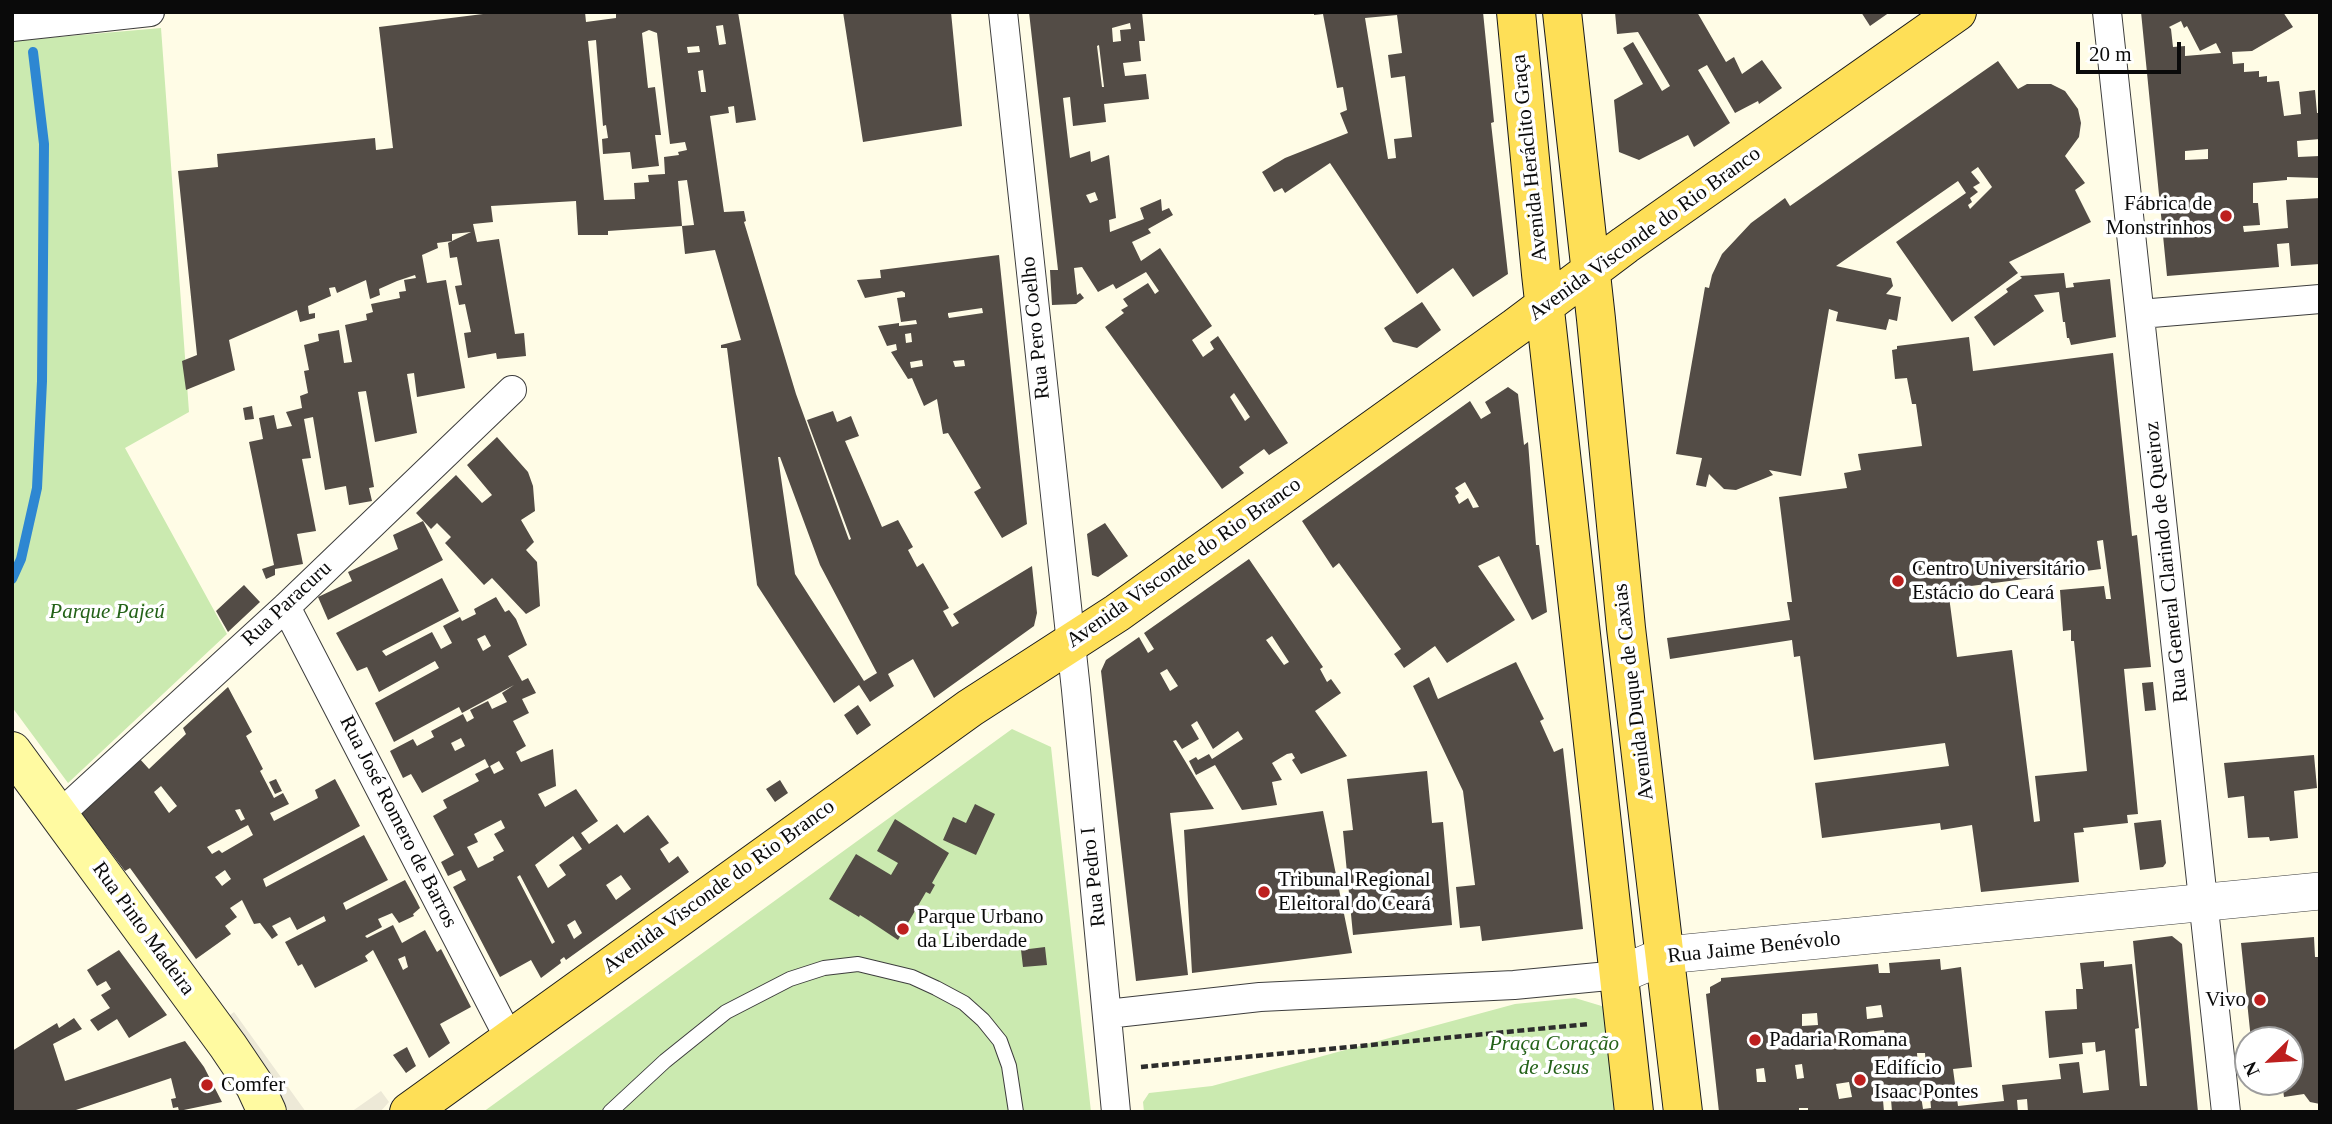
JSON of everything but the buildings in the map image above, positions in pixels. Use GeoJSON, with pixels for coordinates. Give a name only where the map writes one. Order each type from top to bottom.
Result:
{"type":"FeatureCollection","features":[{"type":"Feature","properties":{"kind":"main road","name":"Avenida Heráclito Graça"},"geometry":{"type":"LineString","coordinates":[[1516,12],[1545,304]]}},
{"type":"Feature","properties":{"kind":"main road"},"geometry":{"type":"LineString","coordinates":[[1562,12],[1590,271]]}},
{"type":"Feature","properties":{"kind":"main road","name":"Avenida Visconde do Rio Branco"},"geometry":{"type":"LineString","coordinates":[[409,1112],[970,708],[1138,598],[1590,271],[1957,12]]}},
{"type":"Feature","properties":{"kind":"main road","name":"Avenida Duque de Caxias"},"geometry":{"type":"LineString","coordinates":[[1590,271],[1631,674],[1683,1112]]}},
{"type":"Feature","properties":{"kind":"main road"},"geometry":{"type":"LineString","coordinates":[[1545,304],[1634,1112]]}},
{"type":"Feature","properties":{"kind":"main road","name":"Rua Pinto Madeira"},"geometry":{"type":"LineString","coordinates":[[12,751],[228,1046],[255,1086],[267,1112]]}},
{"type":"Feature","properties":{"kind":"street"},"geometry":{"type":"LineString","coordinates":[[12,27],[150,12]]}},
{"type":"Feature","properties":{"kind":"street","name":"Rua Pero Coelho"},"geometry":{"type":"LineString","coordinates":[[1003,12],[1071,643]]}},
{"type":"Feature","properties":{"kind":"street","name":"Rua General Clarindo de Queiroz"},"geometry":{"type":"LineString","coordinates":[[2107,12],[2226,1112]]}},
{"type":"Feature","properties":{"kind":"street"},"geometry":{"type":"LineString","coordinates":[[2140,314],[2320,299]]}},
{"type":"Feature","properties":{"kind":"street","name":"Rua Paracuru"},"geometry":{"type":"LineString","coordinates":[[59,815],[286,607],[512,390]]}},
{"type":"Feature","properties":{"kind":"street","name":"Rua José Romero de Barros"},"geometry":{"type":"LineString","coordinates":[[286,607],[509,1038]]}},
{"type":"Feature","properties":{"kind":"street","name":"Rua Pedro I"},"geometry":{"type":"LineString","coordinates":[[1071,643],[1116,1112]]}},
{"type":"Feature","properties":{"kind":"street","name":"Rua Jaime Benévolo"},"geometry":{"type":"LineString","coordinates":[[1107,1014],[1260,997],[1514,985],[1619,975],[1666,955],[2320,891]]}},
{"type":"Feature","properties":{"kind":"lane"},"geometry":{"type":"LineString","coordinates":[[610,1112],[665,1061],[726,1012],[790,979],[824,968],[858,964],[924,983],[964,1003],[983,1020],[1000,1041],[1009,1066],[1016,1112]]}},
{"type":"Feature","properties":{"kind":"path"},"geometry":{"type":"LineString","coordinates":[[1112,1070],[1624,1020]]}},
{"type":"Feature","properties":{"kind":"green space","name":"Parque Pajeú"},"geometry":{"type":"Polygon","coordinates":[[[161,28],[189,412],[125,448],[227,634],[68,783],[12,707],[12,41],[161,28]]]}},
{"type":"Feature","properties":{"kind":"green space","name":"Parque Urbano da Liberdade"},"geometry":{"type":"Polygon","coordinates":[[[1012,729],[1051,747],[1091,1112],[483,1112],[1012,729]]]}},
{"type":"Feature","properties":{"kind":"green space","name":"Praça Coração de Jesus"},"geometry":{"type":"Polygon","coordinates":[[[1575,998],[1605,1007],[1616,1112],[1144,1112],[1143,1102],[1149,1093],[1212,1086],[1515,1004],[1575,998]]]}},
{"type":"Feature","properties":{"kind":"shaded area"},"geometry":{"type":"Polygon","coordinates":[[[234,1012],[306,1112],[287,1112],[278,1085],[226,1018],[234,1012]]]}},
{"type":"Feature","properties":{"kind":"shaded area"},"geometry":{"type":"Polygon","coordinates":[[[381,1091],[389,1102],[380,1112],[351,1112],[381,1091]]]}},
{"type":"Feature","properties":{"kind":"waterway"},"geometry":{"type":"LineString","coordinates":[[12,579],[21,559],[37,488],[42,381],[44,144],[33,52]]}},
{"type":"Feature","properties":{"kind":"place","name":"Fábrica de Monstrinhos"},"geometry":{"type":"Point","coordinates":[2226,216]}},
{"type":"Feature","properties":{"kind":"place","name":"Centro Universitário Estácio do Ceará"},"geometry":{"type":"Point","coordinates":[1898,581]}},
{"type":"Feature","properties":{"kind":"place","name":"Tribunal Regional Eleitoral do Ceará"},"geometry":{"type":"Point","coordinates":[1264,892]}},
{"type":"Feature","properties":{"kind":"place","name":"Parque Urbano da Liberdade"},"geometry":{"type":"Point","coordinates":[903,929]}},
{"type":"Feature","properties":{"kind":"place","name":"Vivo"},"geometry":{"type":"Point","coordinates":[2260,1000]}},
{"type":"Feature","properties":{"kind":"place","name":"Padaria Romana"},"geometry":{"type":"Point","coordinates":[1755,1040]}},
{"type":"Feature","properties":{"kind":"place","name":"Edifício Isaac Pontes"},"geometry":{"type":"Point","coordinates":[1860,1080]}},
{"type":"Feature","properties":{"kind":"place","name":"Comfer"},"geometry":{"type":"Point","coordinates":[207,1085]}}]}
